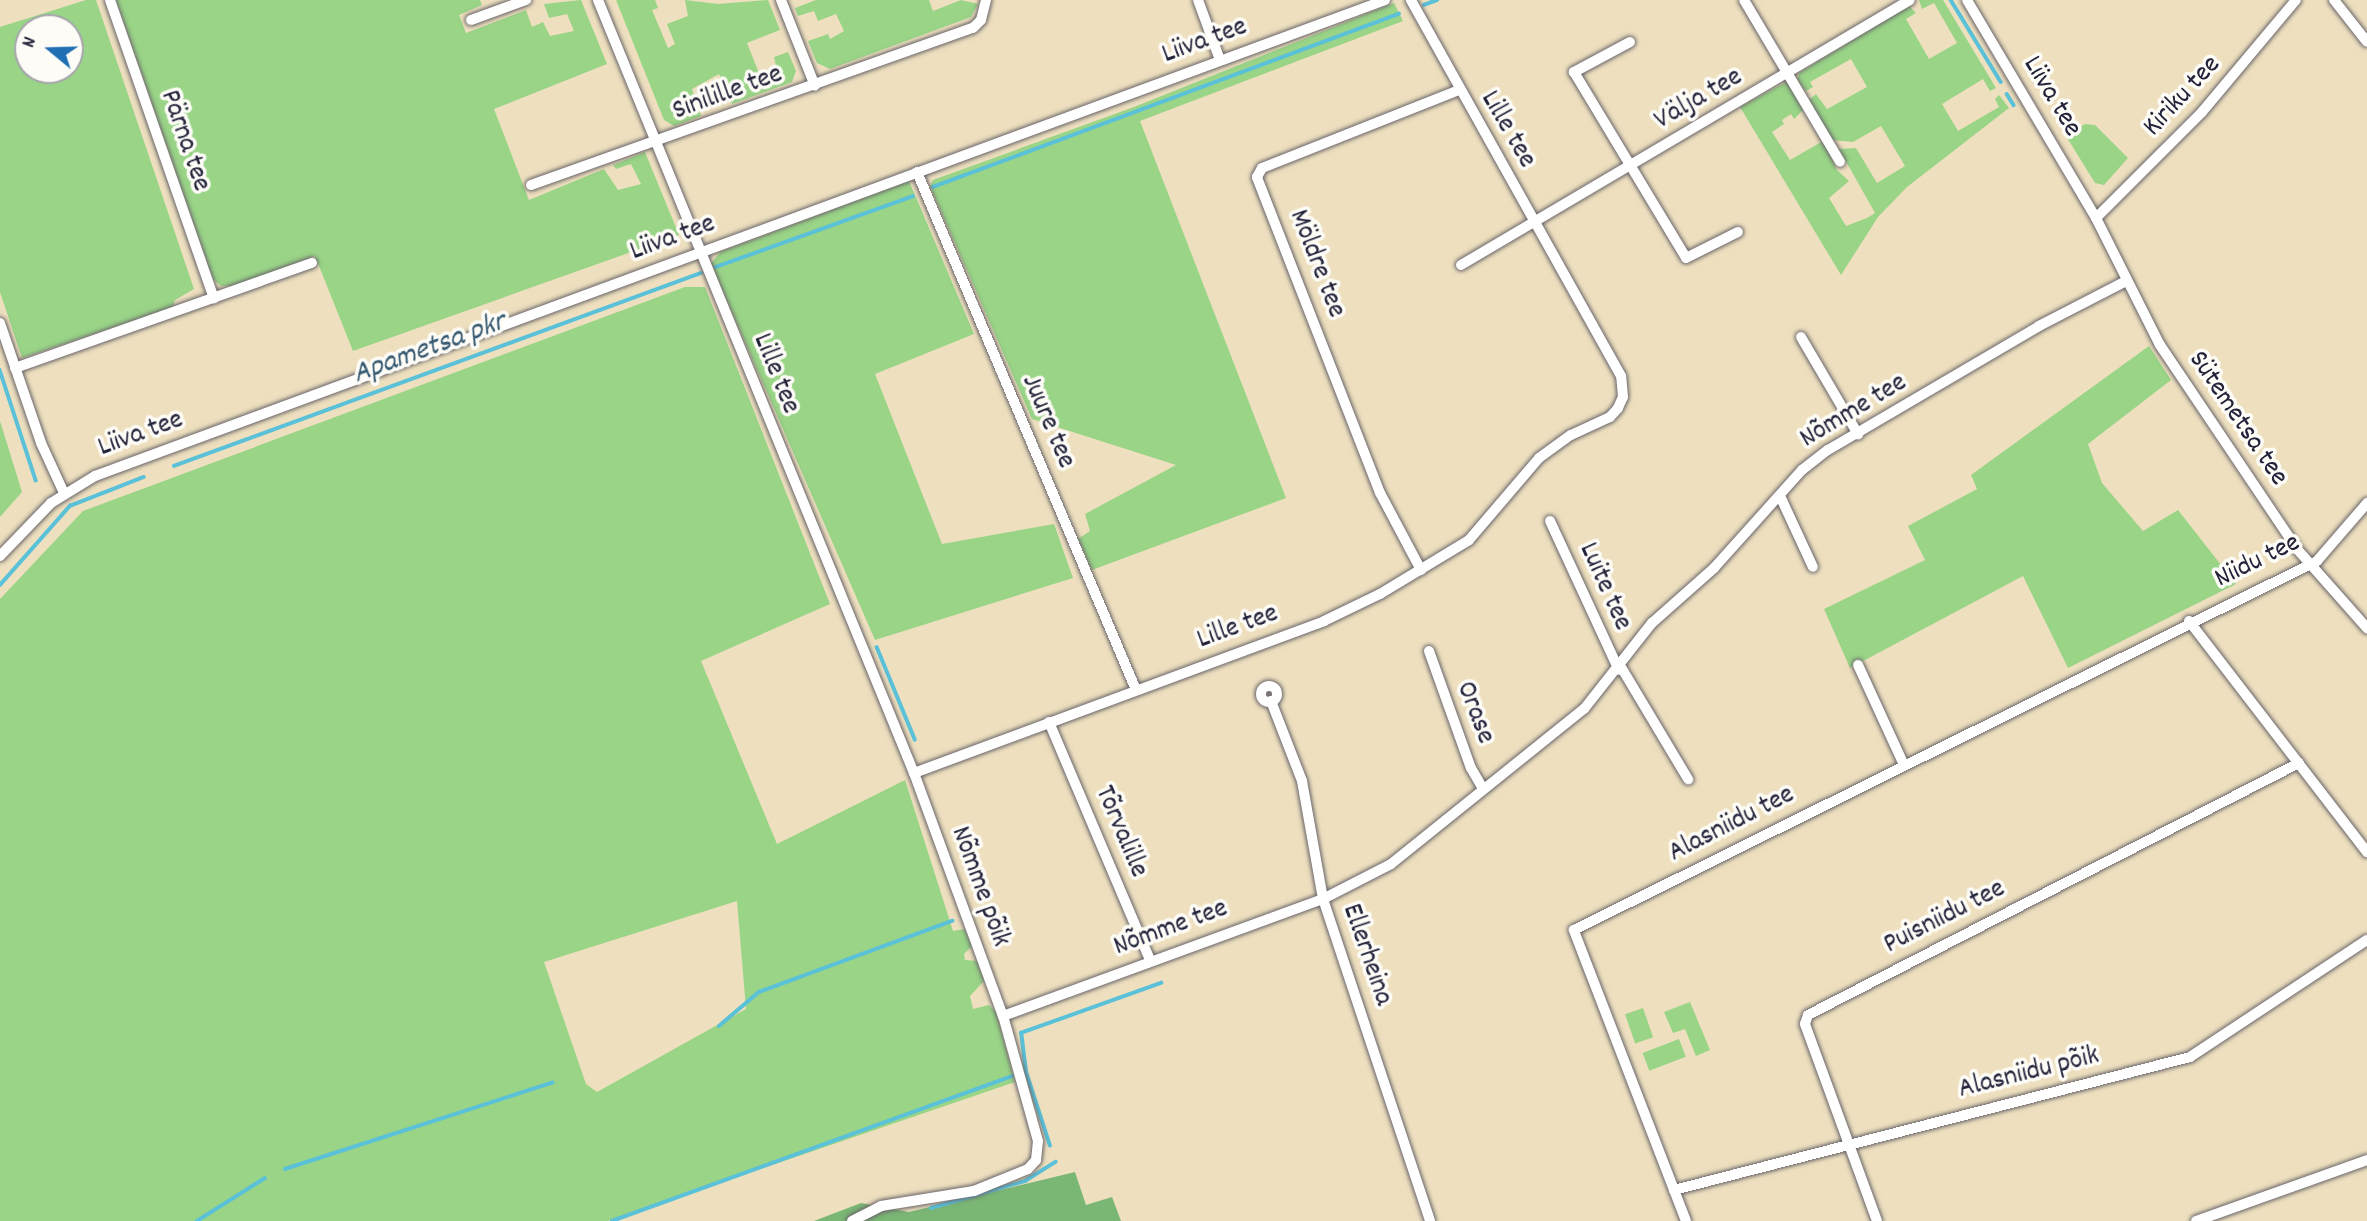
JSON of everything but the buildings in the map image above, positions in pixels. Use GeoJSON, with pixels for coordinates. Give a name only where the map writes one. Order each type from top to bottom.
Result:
{"type":"FeatureCollection","features":[{"type":"Feature","properties":{"kind":"street","name":"Pärna tee"},"geometry":{"type":"LineString","coordinates":[[110,0],[214,298]]}},
{"type":"Feature","properties":{"kind":"street"},"geometry":{"type":"LineString","coordinates":[[471,20],[526,0]]}},
{"type":"Feature","properties":{"kind":"street","name":"Lille tee"},"geometry":{"type":"LineString","coordinates":[[598,0],[914,773],[1324,621],[1421,570],[1469,540],[1539,457],[1571,435],[1610,418],[1623,397],[1621,376],[1411,0]]}},
{"type":"Feature","properties":{"kind":"street","name":"Sinilille tee"},"geometry":{"type":"LineString","coordinates":[[781,0],[815,86]]}},
{"type":"Feature","properties":{"kind":"street","name":"Sinilille tee"},"geometry":{"type":"LineString","coordinates":[[531,185],[973,28],[981,20],[986,0]]}},
{"type":"Feature","properties":{"kind":"street"},"geometry":{"type":"LineString","coordinates":[[1198,0],[1220,60]]}},
{"type":"Feature","properties":{"kind":"street","name":"Liiva tee"},"geometry":{"type":"LineString","coordinates":[[0,556],[64,493],[95,476],[1385,0]]}},
{"type":"Feature","properties":{"kind":"street","name":"Välja tee"},"geometry":{"type":"LineString","coordinates":[[1744,0],[1840,162]]}},
{"type":"Feature","properties":{"kind":"street","name":"Välja tee"},"geometry":{"type":"LineString","coordinates":[[1461,265],[1533,220],[1632,166],[1789,74],[1909,0]]}},
{"type":"Feature","properties":{"kind":"street","name":"Liiva tee"},"geometry":{"type":"LineString","coordinates":[[1967,0],[2096,218]]}},
{"type":"Feature","properties":{"kind":"street","name":"Kiriku tee"},"geometry":{"type":"LineString","coordinates":[[2096,218],[2202,112],[2296,0]]}},
{"type":"Feature","properties":{"kind":"street"},"geometry":{"type":"LineString","coordinates":[[2334,0],[2367,42]]}},
{"type":"Feature","properties":{"kind":"street"},"geometry":{"type":"LineString","coordinates":[[1630,42],[1574,72],[1686,258],[1738,232]]}},
{"type":"Feature","properties":{"kind":"street","name":"Möldre tee"},"geometry":{"type":"LineString","coordinates":[[1421,570],[1380,493],[1257,177],[1262,168],[1459,90]]}},
{"type":"Feature","properties":{"kind":"street","name":"Juure tee"},"geometry":{"type":"LineString","coordinates":[[917,172],[1136,690]]}},
{"type":"Feature","properties":{"kind":"street","name":"Sütemetsa tee"},"geometry":{"type":"LineString","coordinates":[[2096,218],[2160,345],[2307,564],[2367,628]]}},
{"type":"Feature","properties":{"kind":"street"},"geometry":{"type":"LineString","coordinates":[[15,368],[312,263]]}},
{"type":"Feature","properties":{"kind":"street","name":"Nõmme tee"},"geometry":{"type":"LineString","coordinates":[[1003,1016],[1150,960],[1323,899],[1391,864],[1584,709],[1620,668],[1652,623],[1714,568],[1802,470],[2039,326],[2126,281]]}},
{"type":"Feature","properties":{"kind":"street"},"geometry":{"type":"LineString","coordinates":[[0,323],[52,472],[64,493]]}},
{"type":"Feature","properties":{"kind":"street"},"geometry":{"type":"LineString","coordinates":[[1801,337],[1858,434]]}},
{"type":"Feature","properties":{"kind":"street"},"geometry":{"type":"LineString","coordinates":[[1780,496],[1813,567]]}},
{"type":"Feature","properties":{"kind":"street","name":"Niidu tee"},"geometry":{"type":"LineString","coordinates":[[2189,621],[2317,561],[2367,503]]}},
{"type":"Feature","properties":{"kind":"street","name":"Luite tee"},"geometry":{"type":"LineString","coordinates":[[1550,521],[1620,668]]}},
{"type":"Feature","properties":{"kind":"street"},"geometry":{"type":"LineString","coordinates":[[2189,621],[2367,852]]}},
{"type":"Feature","properties":{"kind":"street","name":"Alasniidu tee"},"geometry":{"type":"LineString","coordinates":[[1686,1221],[1574,930],[2189,621]]}},
{"type":"Feature","properties":{"kind":"street","name":"Orase"},"geometry":{"type":"LineString","coordinates":[[1429,651],[1471,768],[1483,789]]}},
{"type":"Feature","properties":{"kind":"street"},"geometry":{"type":"LineString","coordinates":[[1858,665],[1904,765]]}},
{"type":"Feature","properties":{"kind":"street"},"geometry":{"type":"LineString","coordinates":[[1620,668],[1688,779]]}},
{"type":"Feature","properties":{"kind":"street","name":"Ellerheina"},"geometry":{"type":"LineString","coordinates":[[1271,701],[1302,781],[1323,899],[1430,1221]]}},
{"type":"Feature","properties":{"kind":"street","name":"Tõrvalille"},"geometry":{"type":"LineString","coordinates":[[1049,722],[1150,960]]}},
{"type":"Feature","properties":{"kind":"street","name":"Puisniidu tee"},"geometry":{"type":"LineString","coordinates":[[1877,1221],[1805,1024],[1819,1006],[2299,763]]}},
{"type":"Feature","properties":{"kind":"street","name":"Nõmme põik"},"geometry":{"type":"LineString","coordinates":[[914,773],[1003,1016]]}},
{"type":"Feature","properties":{"kind":"street","name":"Alasniidu põik"},"geometry":{"type":"LineString","coordinates":[[1674,1190],[2190,1057],[2367,940]]}},
{"type":"Feature","properties":{"kind":"street"},"geometry":{"type":"LineString","coordinates":[[852,1221],[881,1206],[974,1191],[1028,1169],[1036,1160],[1038,1141],[1003,1016]]}},
{"type":"Feature","properties":{"kind":"street"},"geometry":{"type":"LineString","coordinates":[[2196,1221],[2367,1160]]}},
{"type":"Feature","properties":{"kind":"green space"},"geometry":{"type":"Polygon","coordinates":[[[86,0],[96,0],[194,289],[175,300],[173,307],[22,358],[0,292],[0,27],[14,23],[14,84],[84,84],[84,14],[41,14],[86,0]]]}},
{"type":"Feature","properties":{"kind":"green space"},"geometry":{"type":"Polygon","coordinates":[[[116,0],[480,0],[482,5],[459,15],[466,33],[526,10],[532,27],[543,22],[550,36],[574,31],[567,14],[549,18],[544,4],[581,0],[607,64],[494,109],[529,200],[604,169],[618,190],[641,184],[631,164],[616,169],[613,165],[645,152],[679,235],[353,351],[315,256],[233,286],[221,286],[213,279],[116,0]]]}},
{"type":"Feature","properties":{"kind":"green space"},"geometry":{"type":"Polygon","coordinates":[[[616,0],[655,0],[658,8],[652,10],[668,48],[675,44],[667,24],[688,16],[685,0],[718,4],[768,0],[780,30],[747,43],[759,73],[776,66],[774,57],[788,52],[796,71],[792,82],[732,104],[719,74],[692,89],[701,116],[674,126],[664,120],[616,0]]]}},
{"type":"Feature","properties":{"kind":"green space"},"geometry":{"type":"Polygon","coordinates":[[[816,0],[929,0],[933,11],[961,0],[978,4],[971,17],[830,69],[817,63],[808,41],[828,34],[830,39],[844,31],[836,14],[818,21],[814,11],[798,16],[795,8],[816,0]]]}},
{"type":"Feature","properties":{"kind":"green space"},"geometry":{"type":"Polygon","coordinates":[[[1919,0],[1943,0],[1996,88],[1990,91],[1983,79],[1942,104],[1958,131],[1999,107],[1995,99],[1999,95],[2009,108],[1907,187],[1878,217],[1841,275],[1740,107],[1788,81],[1804,109],[1794,119],[1791,114],[1782,120],[1784,124],[1772,132],[1790,160],[1823,141],[1837,170],[1849,181],[1829,198],[1846,226],[1867,218],[1875,213],[1839,149],[1856,148],[1877,183],[1905,166],[1881,126],[1853,142],[1832,140],[1809,100],[1816,94],[1827,109],[1867,87],[1851,59],[1810,82],[1813,87],[1806,91],[1797,80],[1799,73],[1909,6],[1916,13],[1906,19],[1929,59],[1957,43],[1934,3],[1922,9],[1919,0]]]}},
{"type":"Feature","properties":{"kind":"green space"},"geometry":{"type":"Polygon","coordinates":[[[1394,3],[1403,21],[1140,121],[1286,498],[1092,570],[1078,539],[1090,531],[1085,514],[1176,465],[1032,419],[930,186],[933,180],[1134,107],[1394,3]]]}},
{"type":"Feature","properties":{"kind":"green space"},"geometry":{"type":"Polygon","coordinates":[[[2085,124],[2095,125],[2128,158],[2104,185],[2095,183],[2066,136],[2085,124]]]}},
{"type":"Feature","properties":{"kind":"green space"},"geometry":{"type":"Polygon","coordinates":[[[909,181],[974,334],[875,374],[942,544],[1054,524],[1073,578],[875,640],[711,264],[720,252],[909,181]]]}},
{"type":"Feature","properties":{"kind":"green space"},"geometry":{"type":"Polygon","coordinates":[[[685,287],[705,287],[830,604],[701,661],[777,844],[905,780],[953,931],[964,929],[972,946],[964,954],[965,960],[977,961],[984,981],[970,996],[973,1009],[989,1005],[996,1012],[1015,1082],[608,1221],[0,1221],[0,599],[83,511],[685,287]],[[737,901],[544,962],[586,1084],[597,1092],[746,1009],[737,901]]]}},
{"type":"Feature","properties":{"kind":"green space"},"geometry":{"type":"Polygon","coordinates":[[[2149,346],[2171,380],[2088,444],[2102,483],[2143,531],[2178,510],[2236,584],[2068,668],[2023,576],[1850,668],[1824,609],[1925,560],[1908,526],[1977,489],[1971,475],[2149,346]]]}},
{"type":"Feature","properties":{"kind":"green space"},"geometry":{"type":"Polygon","coordinates":[[[0,421],[22,492],[0,517],[0,421]]]}},
{"type":"Feature","properties":{"kind":"green space"},"geometry":{"type":"Polygon","coordinates":[[[1690,1002],[1710,1050],[1696,1056],[1685,1029],[1673,1033],[1664,1012],[1690,1002]]]}},
{"type":"Feature","properties":{"kind":"green space"},"geometry":{"type":"Polygon","coordinates":[[[1643,1008],[1653,1037],[1635,1043],[1625,1014],[1643,1008]]]}},
{"type":"Feature","properties":{"kind":"green space"},"geometry":{"type":"Polygon","coordinates":[[[1679,1039],[1686,1057],[1649,1071],[1643,1053],[1679,1039]]]}},
{"type":"Feature","properties":{"kind":"green space"},"geometry":{"type":"Polygon","coordinates":[[[1075,1172],[1086,1205],[1112,1197],[1121,1221],[814,1221],[861,1203],[909,1212],[1075,1172]]]}},
{"type":"Feature","properties":{"kind":"waterway"},"geometry":{"type":"LineString","coordinates":[[1424,5],[1437,0]]}},
{"type":"Feature","properties":{"kind":"waterway","name":"Apametsa pkr"},"geometry":{"type":"LineString","coordinates":[[1951,0],[2001,82]]}},
{"type":"Feature","properties":{"kind":"waterway"},"geometry":{"type":"LineString","coordinates":[[933,187],[1399,14]]}},
{"type":"Feature","properties":{"kind":"waterway","name":"Apametsa pkr"},"geometry":{"type":"LineString","coordinates":[[2007,94],[2014,105]]}},
{"type":"Feature","properties":{"kind":"waterway"},"geometry":{"type":"LineString","coordinates":[[716,267],[913,196]]}},
{"type":"Feature","properties":{"kind":"waterway","name":"Apametsa pkr"},"geometry":{"type":"LineString","coordinates":[[174,466],[701,273]]}},
{"type":"Feature","properties":{"kind":"waterway"},"geometry":{"type":"LineString","coordinates":[[0,370],[36,480]]}},
{"type":"Feature","properties":{"kind":"waterway","name":"Apametsa pkr"},"geometry":{"type":"LineString","coordinates":[[0,585],[70,506],[144,477]]}},
{"type":"Feature","properties":{"kind":"waterway"},"geometry":{"type":"LineString","coordinates":[[877,647],[915,739]]}},
{"type":"Feature","properties":{"kind":"waterway"},"geometry":{"type":"LineString","coordinates":[[719,1026],[759,992],[952,921]]}},
{"type":"Feature","properties":{"kind":"waterway"},"geometry":{"type":"LineString","coordinates":[[1050,1146],[1026,1072],[1021,1033],[1161,983]]}},
{"type":"Feature","properties":{"kind":"waterway"},"geometry":{"type":"LineString","coordinates":[[612,1221],[1012,1076]]}},
{"type":"Feature","properties":{"kind":"waterway"},"geometry":{"type":"LineString","coordinates":[[285,1169],[552,1083]]}},
{"type":"Feature","properties":{"kind":"waterway"},"geometry":{"type":"LineString","coordinates":[[931,1208],[1025,1181],[1055,1162]]}},
{"type":"Feature","properties":{"kind":"waterway"},"geometry":{"type":"LineString","coordinates":[[197,1221],[265,1178]]}}]}
